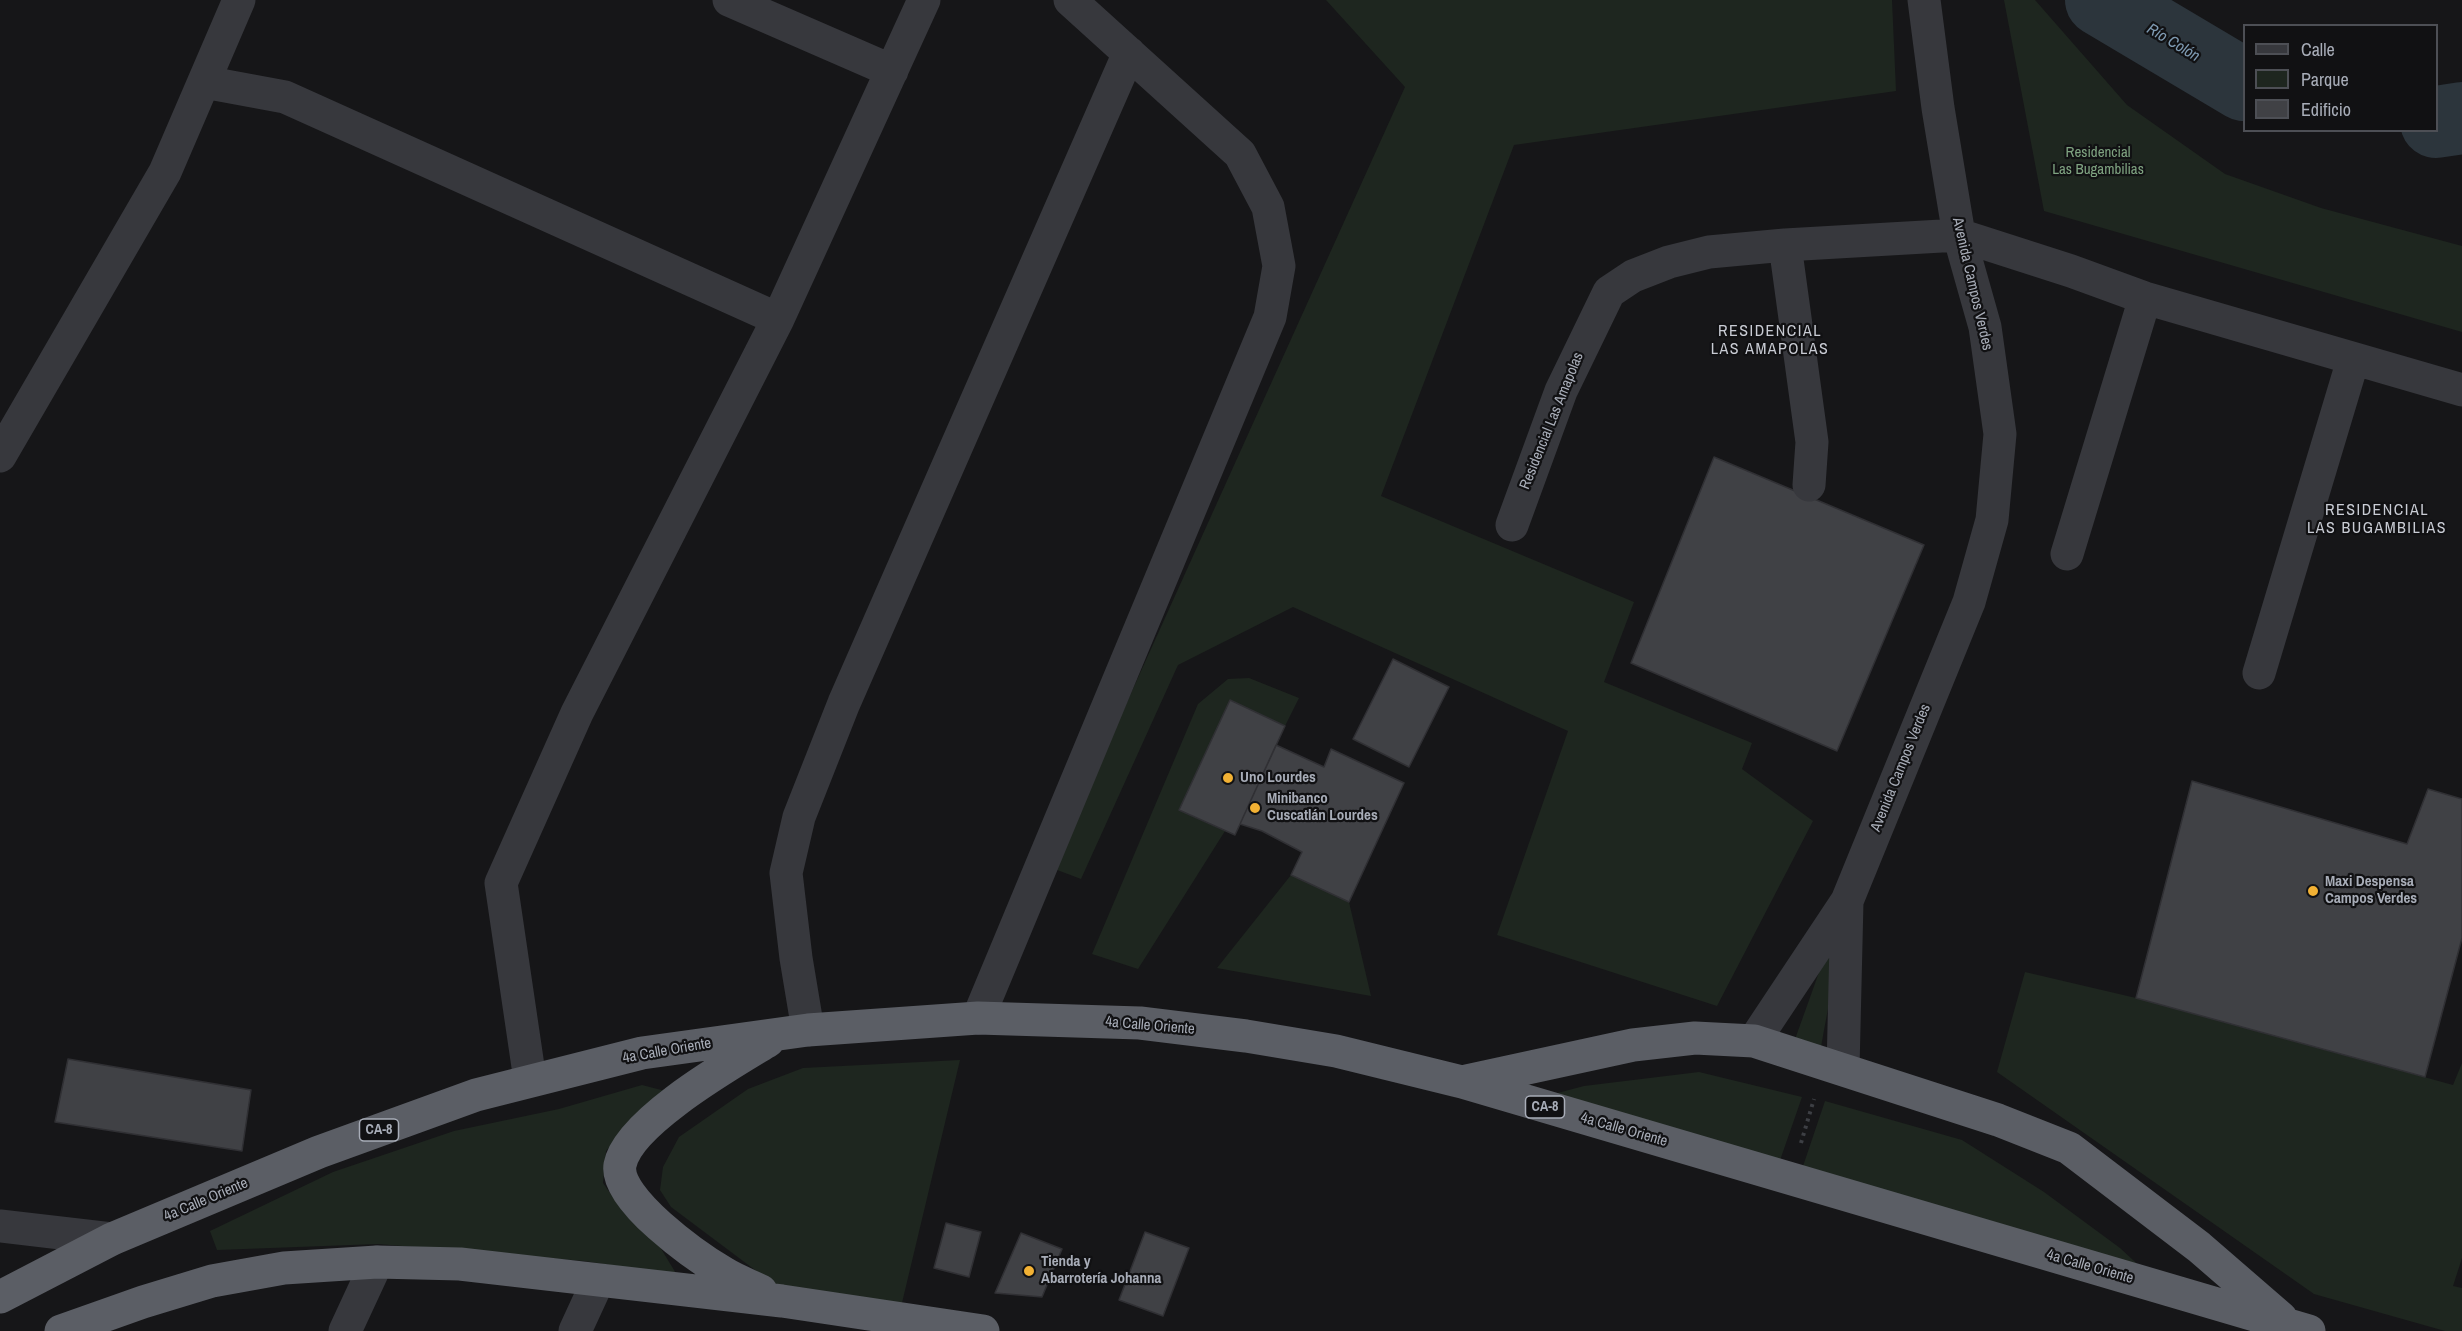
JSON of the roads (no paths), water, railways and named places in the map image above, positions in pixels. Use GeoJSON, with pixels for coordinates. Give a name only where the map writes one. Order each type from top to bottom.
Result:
{"type":"FeatureCollection","features":[{"type":"Feature","properties":{"kind":"highway","name":"4a Calle Oriente"},"geometry":{"type":"LineString","coordinates":[[0,1297],[112,1239],[320,1152],[476,1095],[642,1053],[794,1032],[978,1018],[1140,1023],[1246,1036],[1336,1051],[1462,1082],[2299,1328]]}},
{"type":"Feature","properties":{"kind":"highway"},"geometry":{"type":"LineString","coordinates":[[794,1032],[716,1073],[648,1123],[626,1150],[620,1165],[621,1180],[646,1212],[686,1247],[726,1274],[782,1301],[837,1320],[983,1331]]}},
{"type":"Feature","properties":{"kind":"highway"},"geometry":{"type":"LineString","coordinates":[[1462,1082],[1633,1045],[1695,1038],[1754,1041],[1998,1120],[2068,1148],[2199,1247],[2299,1328]]}},
{"type":"Feature","properties":{"kind":"highway"},"geometry":{"type":"LineString","coordinates":[[61,1331],[212,1281],[284,1268],[377,1262],[460,1264],[782,1301]]}},
{"type":"Feature","properties":{"kind":"street"},"geometry":{"type":"LineString","coordinates":[[0,456],[165,172],[240,0]]}},
{"type":"Feature","properties":{"kind":"street"},"geometry":{"type":"LineString","coordinates":[[729,0],[892,71]]}},
{"type":"Feature","properties":{"kind":"street"},"geometry":{"type":"LineString","coordinates":[[530,1080],[501,883],[577,713],[778,319],[924,0]]}},
{"type":"Feature","properties":{"kind":"street"},"geometry":{"type":"LineString","coordinates":[[978,1018],[1270,317],[1279,266],[1268,207],[1240,154],[1070,0]]}},
{"type":"Feature","properties":{"kind":"street","name":"Avenida Campos Verdes"},"geometry":{"type":"LineString","coordinates":[[1754,1041],[1847,901],[1969,602],[1992,520],[2000,434],[1985,327],[1959,235],[1938,108],[1924,0]]}},
{"type":"Feature","properties":{"kind":"street"},"geometry":{"type":"LineString","coordinates":[[794,1032],[796,958],[786,873],[799,817],[849,693],[1129,53]]}},
{"type":"Feature","properties":{"kind":"street"},"geometry":{"type":"LineString","coordinates":[[204,82],[285,97],[778,319]]}},
{"type":"Feature","properties":{"kind":"street"},"geometry":{"type":"LineString","coordinates":[[1959,235],[2071,271],[2145,298],[2462,390]]}},
{"type":"Feature","properties":{"kind":"street","name":"Residencial Las Amapolas"},"geometry":{"type":"LineString","coordinates":[[1512,525],[1561,391],[1609,292],[1633,276],[1709,252],[1785,244],[1959,235]]}},
{"type":"Feature","properties":{"kind":"street"},"geometry":{"type":"LineString","coordinates":[[1785,244],[1812,442],[1809,485]]}},
{"type":"Feature","properties":{"kind":"street"},"geometry":{"type":"LineString","coordinates":[[2067,554],[2145,298]]}},
{"type":"Feature","properties":{"kind":"street"},"geometry":{"type":"LineString","coordinates":[[2259,673],[2353,360]]}},
{"type":"Feature","properties":{"kind":"street","name":"Avenida Campos Verdes"},"geometry":{"type":"LineString","coordinates":[[1843,1069],[1847,901]]}},
{"type":"Feature","properties":{"kind":"street"},"geometry":{"type":"LineString","coordinates":[[0,1226],[112,1239]]}},
{"type":"Feature","properties":{"kind":"street"},"geometry":{"type":"LineString","coordinates":[[345,1331],[377,1262]]}},
{"type":"Feature","properties":{"kind":"street"},"geometry":{"type":"LineString","coordinates":[[575,1331],[598,1281]]}},
{"type":"Feature","properties":{"kind":"waterway","name":"Río Colón"},"geometry":{"type":"LineString","coordinates":[[2101,0],[2243,84]]}},
{"type":"Feature","properties":{"kind":"waterway","name":"Río Colón"},"geometry":{"type":"LineString","coordinates":[[2438,122],[2462,118]]}},
{"type":"Feature","properties":{"kind":"place","name":"Uno Lourdes"},"geometry":{"type":"Point","coordinates":[1228,778]}},
{"type":"Feature","properties":{"kind":"place","name":"Minibanco Cuscatlán Lourdes"},"geometry":{"type":"Point","coordinates":[1255,808]}},
{"type":"Feature","properties":{"kind":"place","name":"Maxi Despensa Campos Verdes"},"geometry":{"type":"Point","coordinates":[2313,891]}},
{"type":"Feature","properties":{"kind":"place","name":"Tienda y Abarrotería Johanna"},"geometry":{"type":"Point","coordinates":[1029,1271]}},
{"type":"Feature","properties":{"kind":"district","name":"RESIDENCIAL LAS AMAPOLAS"},"geometry":{"type":"Point","coordinates":[1770,341]}},
{"type":"Feature","properties":{"kind":"district","name":"RESIDENCIAL LAS BUGAMBILIAS"},"geometry":{"type":"Point","coordinates":[2377,520]}},
{"type":"Feature","properties":{"kind":"park label","name":"Residencial Las Bugambilias"},"geometry":{"type":"Point","coordinates":[2098,162]}}]}
